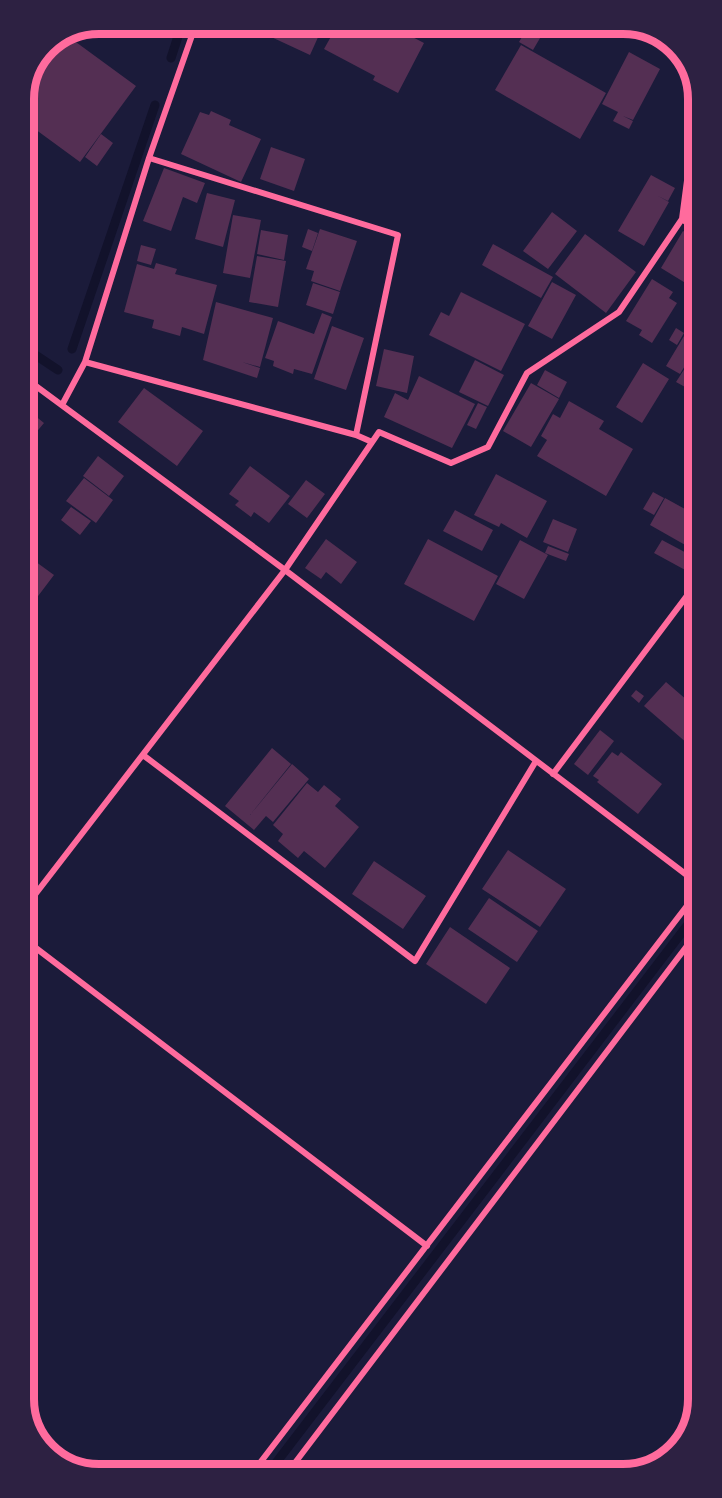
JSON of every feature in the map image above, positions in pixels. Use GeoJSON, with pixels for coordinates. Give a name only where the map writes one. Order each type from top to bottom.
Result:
{"type":"FeatureCollection","features":[{"type":"Feature","properties":{"kind":"street"},"geometry":{"type":"LineString","coordinates":[[62,405],[85,362],[149,158],[192,34]]}},
{"type":"Feature","properties":{"kind":"street"},"geometry":{"type":"LineString","coordinates":[[149,158],[398,236],[356,435]]}},
{"type":"Feature","properties":{"kind":"street"},"geometry":{"type":"LineString","coordinates":[[34,895],[285,570],[379,432],[451,464],[488,447],[527,373],[619,312],[682,219],[687,181]]}},
{"type":"Feature","properties":{"kind":"street"},"geometry":{"type":"LineString","coordinates":[[682,219],[687,223]]}},
{"type":"Feature","properties":{"kind":"street"},"geometry":{"type":"LineString","coordinates":[[85,362],[356,435],[372,442]]}},
{"type":"Feature","properties":{"kind":"street"},"geometry":{"type":"LineString","coordinates":[[35,385],[285,570],[687,875]]}},
{"type":"Feature","properties":{"kind":"street"},"geometry":{"type":"LineString","coordinates":[[553,774],[687,594]]}},
{"type":"Feature","properties":{"kind":"street"},"geometry":{"type":"LineString","coordinates":[[143,755],[415,961],[536,761]]}},
{"type":"Feature","properties":{"kind":"street"},"geometry":{"type":"LineString","coordinates":[[260,1463],[687,906]]}},
{"type":"Feature","properties":{"kind":"street"},"geometry":{"type":"LineString","coordinates":[[295,1463],[687,946]]}},
{"type":"Feature","properties":{"kind":"street"},"geometry":{"type":"LineString","coordinates":[[34,947],[427,1246]]}},
{"type":"Feature","properties":{"kind":"building"},"geometry":{"type":"Polygon","coordinates":[[[265,34],[319,34],[310,55],[265,34]]]}},
{"type":"Feature","properties":{"kind":"building"},"geometry":{"type":"Polygon","coordinates":[[[332,34],[408,35],[424,43],[398,93],[373,80],[375,76],[324,49],[332,34]]]}},
{"type":"Feature","properties":{"kind":"building"},"geometry":{"type":"Polygon","coordinates":[[[523,35],[542,35],[533,50],[519,42],[523,35]]]}},
{"type":"Feature","properties":{"kind":"building"},"geometry":{"type":"Polygon","coordinates":[[[73,40],[136,86],[80,162],[35,129],[35,96],[39,75],[54,54],[73,40]]]}},
{"type":"Feature","properties":{"kind":"building"},"geometry":{"type":"Polygon","coordinates":[[[521,45],[606,93],[580,139],[495,90],[521,45]]]}},
{"type":"Feature","properties":{"kind":"building"},"geometry":{"type":"Polygon","coordinates":[[[629,52],[660,69],[633,120],[623,116],[633,121],[629,129],[613,121],[618,112],[602,104],[629,52]]]}},
{"type":"Feature","properties":{"kind":"building"},"geometry":{"type":"Polygon","coordinates":[[[211,111],[231,120],[229,125],[261,139],[241,182],[181,154],[200,112],[209,115],[211,111]]]}},
{"type":"Feature","properties":{"kind":"building"},"geometry":{"type":"Polygon","coordinates":[[[101,134],[113,143],[97,166],[85,157],[101,134]]]}},
{"type":"Feature","properties":{"kind":"building"},"geometry":{"type":"Polygon","coordinates":[[[271,147],[305,159],[294,191],[260,179],[271,147]]]}},
{"type":"Feature","properties":{"kind":"building"},"geometry":{"type":"Polygon","coordinates":[[[164,168],[205,183],[197,203],[183,197],[171,231],[143,221],[164,168]]]}},
{"type":"Feature","properties":{"kind":"building"},"geometry":{"type":"Polygon","coordinates":[[[651,175],[675,188],[668,201],[658,196],[669,202],[644,246],[618,231],[651,175]]]}},
{"type":"Feature","properties":{"kind":"building"},"geometry":{"type":"Polygon","coordinates":[[[207,193],[235,200],[223,247],[195,239],[207,193]]]}},
{"type":"Feature","properties":{"kind":"building"},"geometry":{"type":"Polygon","coordinates":[[[552,212],[577,231],[548,269],[523,251],[552,212]]]}},
{"type":"Feature","properties":{"kind":"building"},"geometry":{"type":"Polygon","coordinates":[[[233,215],[261,220],[250,278],[223,273],[233,215]]]}},
{"type":"Feature","properties":{"kind":"building"},"geometry":{"type":"Polygon","coordinates":[[[308,229],[318,233],[312,251],[302,247],[308,229]]]}},
{"type":"Feature","properties":{"kind":"building"},"geometry":{"type":"Polygon","coordinates":[[[320,229],[357,241],[340,291],[311,281],[314,271],[306,269],[320,229]]]}},
{"type":"Feature","properties":{"kind":"building"},"geometry":{"type":"Polygon","coordinates":[[[261,230],[288,235],[284,260],[257,254],[261,230]]]}},
{"type":"Feature","properties":{"kind":"building"},"geometry":{"type":"Polygon","coordinates":[[[683,231],[687,233],[687,284],[661,268],[683,231]]]}},
{"type":"Feature","properties":{"kind":"building"},"geometry":{"type":"Polygon","coordinates":[[[585,234],[636,272],[606,313],[555,274],[585,234]]]}},
{"type":"Feature","properties":{"kind":"building"},"geometry":{"type":"Polygon","coordinates":[[[493,244],[553,277],[541,298],[482,265],[493,244]]]}},
{"type":"Feature","properties":{"kind":"building"},"geometry":{"type":"Polygon","coordinates":[[[141,245],[156,249],[151,265],[137,261],[141,245]]]}},
{"type":"Feature","properties":{"kind":"building"},"geometry":{"type":"Polygon","coordinates":[[[257,256],[286,261],[278,307],[249,302],[257,256]]]}},
{"type":"Feature","properties":{"kind":"building"},"geometry":{"type":"Polygon","coordinates":[[[156,263],[177,269],[175,274],[217,285],[204,334],[182,327],[180,336],[152,328],[154,320],[124,312],[137,264],[154,269],[156,263]]]}},
{"type":"Feature","properties":{"kind":"building"},"geometry":{"type":"Polygon","coordinates":[[[652,279],[673,292],[669,298],[677,303],[652,343],[639,335],[642,330],[626,321],[652,279]]]}},
{"type":"Feature","properties":{"kind":"building"},"geometry":{"type":"Polygon","coordinates":[[[552,282],[576,295],[552,339],[528,326],[552,282]]]}},
{"type":"Feature","properties":{"kind":"building"},"geometry":{"type":"Polygon","coordinates":[[[313,283],[340,292],[333,314],[306,305],[313,283]]]}},
{"type":"Feature","properties":{"kind":"building"},"geometry":{"type":"Polygon","coordinates":[[[461,292],[525,324],[501,371],[429,335],[441,312],[449,316],[461,292]]]}},
{"type":"Feature","properties":{"kind":"building"},"geometry":{"type":"Polygon","coordinates":[[[216,302],[273,318],[260,367],[242,362],[260,368],[257,378],[203,360],[216,302]]]}},
{"type":"Feature","properties":{"kind":"building"},"geometry":{"type":"Polygon","coordinates":[[[322,313],[332,317],[312,374],[294,369],[293,374],[273,366],[274,361],[265,358],[278,321],[314,334],[322,313]]]}},
{"type":"Feature","properties":{"kind":"building"},"geometry":{"type":"Polygon","coordinates":[[[332,326],[364,338],[346,390],[314,379],[332,326]]]}},
{"type":"Feature","properties":{"kind":"building"},"geometry":{"type":"Polygon","coordinates":[[[676,328],[684,333],[677,345],[669,340],[676,328]]]}},
{"type":"Feature","properties":{"kind":"building"},"geometry":{"type":"Polygon","coordinates":[[[687,331],[687,362],[680,374],[666,366],[687,331]]]}},
{"type":"Feature","properties":{"kind":"building"},"geometry":{"type":"Polygon","coordinates":[[[384,349],[414,356],[407,393],[376,386],[384,349]]]}},
{"type":"Feature","properties":{"kind":"building"},"geometry":{"type":"Polygon","coordinates":[[[475,360],[504,375],[488,406],[459,392],[475,360]]]}},
{"type":"Feature","properties":{"kind":"building"},"geometry":{"type":"Polygon","coordinates":[[[643,363],[669,379],[642,423],[616,407],[643,363]]]}},
{"type":"Feature","properties":{"kind":"building"},"geometry":{"type":"Polygon","coordinates":[[[687,365],[687,388],[676,382],[687,365]]]}},
{"type":"Feature","properties":{"kind":"building"},"geometry":{"type":"Polygon","coordinates":[[[545,370],[567,382],[559,398],[537,385],[545,370]]]}},
{"type":"Feature","properties":{"kind":"building"},"geometry":{"type":"Polygon","coordinates":[[[419,376],[475,404],[452,448],[384,417],[395,393],[408,400],[419,376]]]}},
{"type":"Feature","properties":{"kind":"building"},"geometry":{"type":"Polygon","coordinates":[[[531,383],[559,399],[531,447],[503,431],[531,383]]]}},
{"type":"Feature","properties":{"kind":"building"},"geometry":{"type":"Polygon","coordinates":[[[144,388],[203,431],[177,466],[118,422],[144,388]]]}},
{"type":"Feature","properties":{"kind":"building"},"geometry":{"type":"Polygon","coordinates":[[[569,401],[604,421],[599,429],[633,449],[606,496],[537,456],[547,440],[541,436],[553,414],[560,418],[569,401]]]}},
{"type":"Feature","properties":{"kind":"building"},"geometry":{"type":"Polygon","coordinates":[[[478,403],[487,407],[476,429],[467,425],[478,403]]]}},
{"type":"Feature","properties":{"kind":"building"},"geometry":{"type":"Polygon","coordinates":[[[35,415],[44,423],[35,434],[35,415]]]}},
{"type":"Feature","properties":{"kind":"building"},"geometry":{"type":"Polygon","coordinates":[[[98,456],[124,476],[109,496],[83,476],[98,456]]]}},
{"type":"Feature","properties":{"kind":"building"},"geometry":{"type":"Polygon","coordinates":[[[250,466],[290,496],[269,523],[254,512],[251,517],[235,505],[239,501],[229,494],[250,466]]]}},
{"type":"Feature","properties":{"kind":"building"},"geometry":{"type":"Polygon","coordinates":[[[496,474],[547,501],[527,538],[501,523],[499,527],[474,515],[496,474]]]}},
{"type":"Feature","properties":{"kind":"building"},"geometry":{"type":"Polygon","coordinates":[[[84,478],[113,500],[96,523],[66,501],[84,478]]]}},
{"type":"Feature","properties":{"kind":"building"},"geometry":{"type":"Polygon","coordinates":[[[306,480],[325,494],[307,518],[288,504],[306,480]]]}},
{"type":"Feature","properties":{"kind":"building"},"geometry":{"type":"Polygon","coordinates":[[[653,492],[664,498],[654,515],[643,509],[653,492]]]}},
{"type":"Feature","properties":{"kind":"building"},"geometry":{"type":"Polygon","coordinates":[[[665,498],[687,510],[687,546],[650,525],[665,498]]]}},
{"type":"Feature","properties":{"kind":"building"},"geometry":{"type":"Polygon","coordinates":[[[71,507],[91,521],[80,535],[61,520],[71,507]]]}},
{"type":"Feature","properties":{"kind":"building"},"geometry":{"type":"Polygon","coordinates":[[[455,510],[493,530],[482,551],[443,531],[455,510]]]}},
{"type":"Feature","properties":{"kind":"building"},"geometry":{"type":"Polygon","coordinates":[[[553,519],[577,529],[568,552],[543,542],[553,519]]]}},
{"type":"Feature","properties":{"kind":"building"},"geometry":{"type":"Polygon","coordinates":[[[326,539],[357,562],[341,584],[326,572],[321,579],[305,568],[326,539]]]}},
{"type":"Feature","properties":{"kind":"building"},"geometry":{"type":"Polygon","coordinates":[[[428,539],[498,576],[474,621],[404,584],[428,539]]]}},
{"type":"Feature","properties":{"kind":"building"},"geometry":{"type":"Polygon","coordinates":[[[520,540],[548,555],[524,599],[496,584],[520,540]]]}},
{"type":"Feature","properties":{"kind":"building"},"geometry":{"type":"Polygon","coordinates":[[[662,540],[687,553],[687,571],[654,553],[662,540]]]}},
{"type":"Feature","properties":{"kind":"building"},"geometry":{"type":"Polygon","coordinates":[[[548,546],[569,554],[566,561],[545,553],[548,546]]]}},
{"type":"Feature","properties":{"kind":"building"},"geometry":{"type":"Polygon","coordinates":[[[35,561],[54,575],[35,601],[35,561]]]}},
{"type":"Feature","properties":{"kind":"building"},"geometry":{"type":"Polygon","coordinates":[[[666,682],[687,700],[687,743],[644,706],[666,682]]]}},
{"type":"Feature","properties":{"kind":"building"},"geometry":{"type":"Polygon","coordinates":[[[636,690],[644,696],[639,703],[631,696],[636,690]]]}},
{"type":"Feature","properties":{"kind":"building"},"geometry":{"type":"Polygon","coordinates":[[[600,730],[614,741],[588,775],[574,764],[600,730]]]}},
{"type":"Feature","properties":{"kind":"building"},"geometry":{"type":"Polygon","coordinates":[[[272,748],[291,764],[250,815],[292,764],[309,779],[273,822],[266,816],[254,830],[225,806],[272,748]]]}},
{"type":"Feature","properties":{"kind":"building"},"geometry":{"type":"Polygon","coordinates":[[[612,752],[618,756],[621,752],[662,784],[638,814],[597,782],[599,780],[593,776],[612,752]]]}},
{"type":"Feature","properties":{"kind":"building"},"geometry":{"type":"Polygon","coordinates":[[[307,783],[318,792],[324,785],[341,799],[335,806],[359,827],[325,868],[304,851],[298,858],[278,841],[283,834],[273,825],[307,783]]]}},
{"type":"Feature","properties":{"kind":"building"},"geometry":{"type":"Polygon","coordinates":[[[508,850],[566,889],[540,927],[482,889],[508,850]]]}},
{"type":"Feature","properties":{"kind":"building"},"geometry":{"type":"Polygon","coordinates":[[[374,861],[426,896],[403,929],[352,894],[374,861]]]}},
{"type":"Feature","properties":{"kind":"building"},"geometry":{"type":"Polygon","coordinates":[[[489,898],[538,931],[517,962],[468,929],[489,898]]]}},
{"type":"Feature","properties":{"kind":"building"},"geometry":{"type":"Polygon","coordinates":[[[450,927],[510,968],[486,1004],[426,964],[450,927]]]}},
{"type":"Feature","properties":{"kind":"waterway"},"geometry":{"type":"LineString","coordinates":[[171,58],[179,34]]}},
{"type":"Feature","properties":{"kind":"waterway"},"geometry":{"type":"LineString","coordinates":[[72,349],[155,105]]}},
{"type":"Feature","properties":{"kind":"waterway"},"geometry":{"type":"LineString","coordinates":[[35,355],[58,370]]}},
{"type":"Feature","properties":{"kind":"waterway"},"geometry":{"type":"LineString","coordinates":[[276,1463],[687,926]]}}]}
